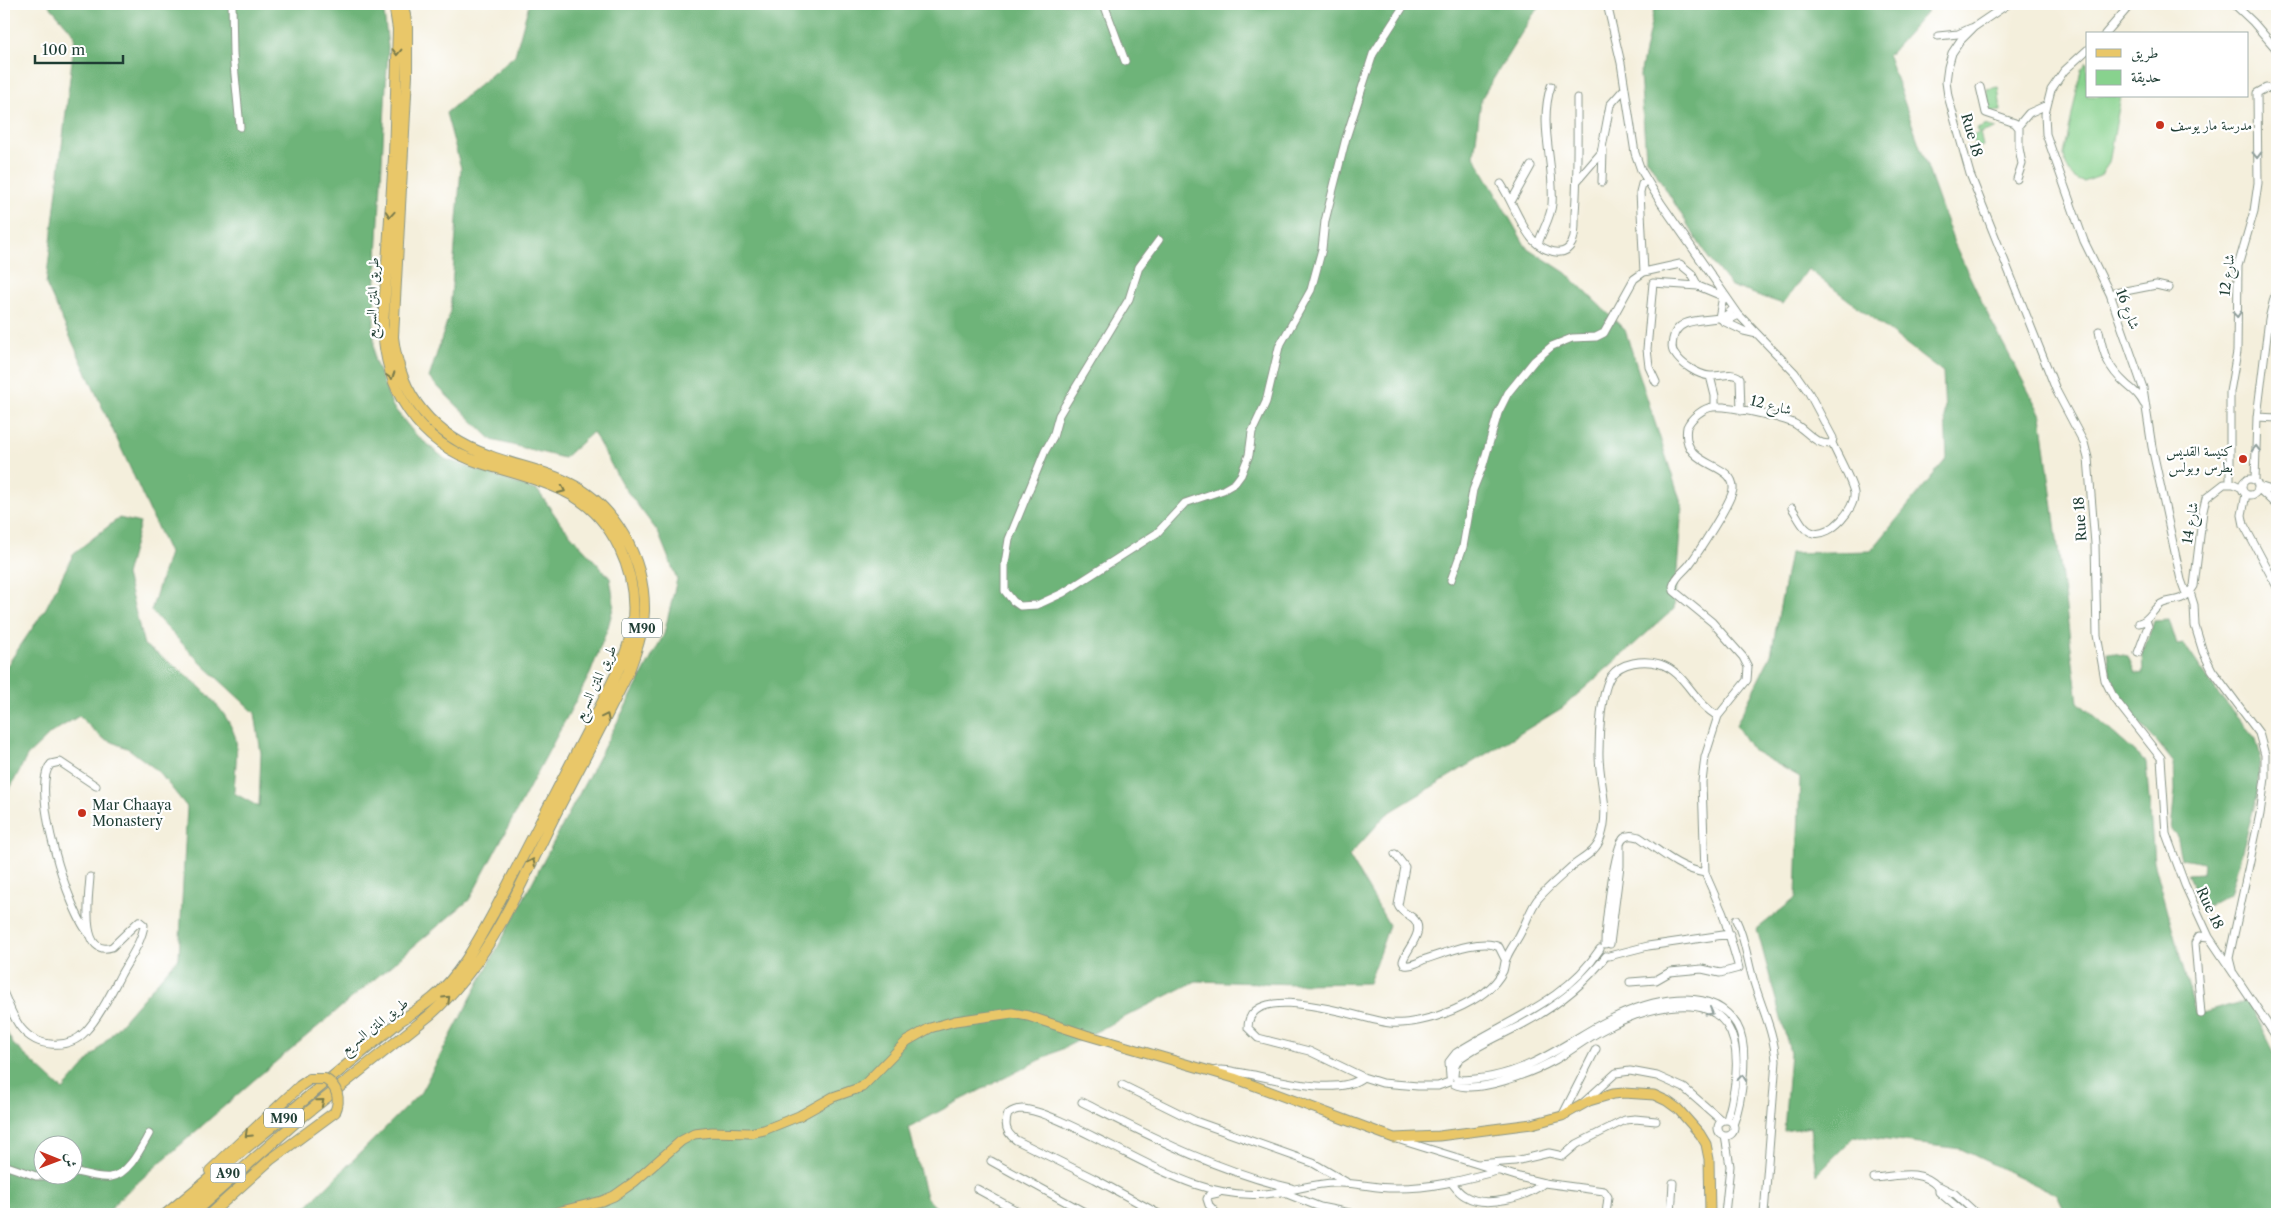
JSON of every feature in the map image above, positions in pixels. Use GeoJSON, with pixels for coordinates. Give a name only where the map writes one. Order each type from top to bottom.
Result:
{"type":"FeatureCollection","features":[{"type":"Feature","properties":{"kind":"highway","name":"طريق المتن السريع"},"geometry":{"type":"LineString","coordinates":[[166,1214],[268,1132],[400,1021],[432,999],[448,984],[494,912],[603,701],[619,668],[632,628],[633,613],[629,576],[616,540],[598,516],[572,495],[555,486],[480,463],[439,442],[412,415],[398,394],[391,379],[384,344],[384,326],[394,157],[398,29],[394,4]]}},
{"type":"Feature","properties":{"kind":"highway","name":"طريق المتن السريع"},"geometry":{"type":"LineString","coordinates":[[185,1213],[437,1008],[455,991],[483,954],[514,899],[628,673],[638,648],[643,615],[640,580],[631,549],[612,518],[593,497],[556,476],[490,456],[459,442],[441,430],[424,414],[405,384],[396,358],[393,336],[407,76],[407,28],[403,4]]}},
{"type":"Feature","properties":{"kind":"highway","name":"A90"},"geometry":{"type":"LineString","coordinates":[[200,1186],[220,1161],[300,1086],[310,1079],[325,1079],[336,1090],[338,1102],[335,1112],[270,1160]]}},
{"type":"Feature","properties":{"kind":"highway"},"geometry":{"type":"LineString","coordinates":[[210,1214],[270,1160],[273,1150],[296,1128],[297,1121]]}},
{"type":"Feature","properties":{"kind":"highway","name":"A90"},"geometry":{"type":"LineString","coordinates":[[185,1213],[256,1150],[264,1142],[268,1132]]}},
{"type":"Feature","properties":{"kind":"main road"},"geometry":{"type":"LineString","coordinates":[[549,1214],[602,1201],[614,1196],[626,1189],[681,1141],[694,1134],[712,1132],[750,1133],[764,1130],[800,1116],[833,1097],[862,1087],[907,1041],[930,1028],[955,1021],[1004,1013],[1020,1014],[1212,1071],[1394,1138],[1439,1136],[1532,1124],[1562,1116],[1596,1099],[1624,1093],[1654,1095],[1668,1101],[1678,1109],[1700,1134],[1706,1144],[1709,1159],[1710,1214]]}},
{"type":"Feature","properties":{"kind":"street"},"geometry":{"type":"LineString","coordinates":[[232,4],[233,54],[240,127]]}},
{"type":"Feature","properties":{"kind":"street"},"geometry":{"type":"LineString","coordinates":[[1104,4],[1125,60]]}},
{"type":"Feature","properties":{"kind":"street"},"geometry":{"type":"LineString","coordinates":[[1159,240],[1139,267],[1129,299],[1059,414],[1054,437],[1045,451],[1010,539],[1004,580],[1005,590],[1013,601],[1020,606],[1037,605],[1063,593],[1157,533],[1184,503],[1223,490],[1235,483],[1241,475],[1249,455],[1252,432],[1266,402],[1279,347],[1311,290],[1322,249],[1325,221],[1346,138],[1373,54],[1406,4]]}},
{"type":"Feature","properties":{"kind":"street","name":"شارع 12"},"geometry":{"type":"LineString","coordinates":[[1607,4],[1625,88],[1635,153],[1647,180],[1739,316],[1795,373],[1833,435],[1832,443],[1827,444],[1817,440],[1792,422],[1741,410],[1715,407]]}},
{"type":"Feature","properties":{"kind":"street","name":"Rue 18"},"geometry":{"type":"LineString","coordinates":[[2008,4],[1974,27],[1960,41],[1952,53],[1946,82],[1948,96],[1970,174],[2058,392],[2084,442],[2088,458],[2095,544],[2097,635],[2103,672],[2114,698],[2161,758],[2166,834],[2185,885],[2209,937],[2277,1038]]}},
{"type":"Feature","properties":{"kind":"street"},"geometry":{"type":"LineString","coordinates":[[2107,32],[2131,4]]}},
{"type":"Feature","properties":{"kind":"street"},"geometry":{"type":"LineString","coordinates":[[2234,4],[2253,22],[2277,50]]}},
{"type":"Feature","properties":{"kind":"street"},"geometry":{"type":"LineString","coordinates":[[1938,36],[1958,34],[1974,27]]}},
{"type":"Feature","properties":{"kind":"street","name":"شارع 16"},"geometry":{"type":"LineString","coordinates":[[2086,51],[2059,77],[2047,105],[2045,124],[2049,143],[2084,241],[2110,294],[2133,357],[2148,414],[2154,455],[2182,587],[2189,592],[2194,605],[2196,626],[2203,652],[2212,670],[2259,733],[2265,755],[2265,778],[2260,814],[2229,958],[2234,975]]}},
{"type":"Feature","properties":{"kind":"street"},"geometry":{"type":"LineString","coordinates":[[1538,244],[1549,216],[1552,202],[1551,168],[1545,116],[1546,100],[1551,86]]}},
{"type":"Feature","properties":{"kind":"street"},"geometry":{"type":"LineString","coordinates":[[1980,87],[1986,113],[2018,126],[2020,130],[2018,148],[2022,164],[2017,178]]}},
{"type":"Feature","properties":{"kind":"street"},"geometry":{"type":"LineString","coordinates":[[1602,182],[1604,147],[1610,105],[1625,88]]}},
{"type":"Feature","properties":{"kind":"street","name":"شارع 12"},"geometry":{"type":"LineString","coordinates":[[2230,482],[2230,392],[2237,352],[2238,266],[2254,211],[2258,183],[2257,93],[2266,88],[2277,90]]}},
{"type":"Feature","properties":{"kind":"street"},"geometry":{"type":"LineString","coordinates":[[1501,184],[1512,200],[1523,226],[1538,244],[1552,252],[1564,252],[1569,248],[1574,236],[1577,181],[1576,98]]}},
{"type":"Feature","properties":{"kind":"street"},"geometry":{"type":"LineString","coordinates":[[2018,126],[2029,113],[2047,105]]}},
{"type":"Feature","properties":{"kind":"street"},"geometry":{"type":"LineString","coordinates":[[1577,181],[1598,158],[1604,147]]}},
{"type":"Feature","properties":{"kind":"street"},"geometry":{"type":"LineString","coordinates":[[1512,200],[1531,166]]}},
{"type":"Feature","properties":{"kind":"street"},"geometry":{"type":"LineString","coordinates":[[1644,272],[1640,192],[1642,184],[1647,180]]}},
{"type":"Feature","properties":{"kind":"street"},"geometry":{"type":"LineString","coordinates":[[1451,580],[1463,547],[1473,490],[1483,465],[1498,413],[1508,393],[1534,361],[1552,346],[1572,338],[1596,337],[1604,333],[1634,279],[1644,272],[1680,264],[1691,273],[1698,286]]}},
{"type":"Feature","properties":{"kind":"street"},"geometry":{"type":"LineString","coordinates":[[1656,382],[1650,367],[1647,349],[1653,285],[1658,282],[1698,286],[1725,297],[1721,319]]}},
{"type":"Feature","properties":{"kind":"street"},"geometry":{"type":"LineString","coordinates":[[2110,294],[2156,285],[2169,288]]}},
{"type":"Feature","properties":{"kind":"street"},"geometry":{"type":"LineString","coordinates":[[2230,482],[2244,491],[2255,494],[2257,485],[2257,417],[2269,319],[2277,286]]}},
{"type":"Feature","properties":{"kind":"street"},"geometry":{"type":"LineString","coordinates":[[1721,319],[1734,308]]}},
{"type":"Feature","properties":{"kind":"street"},"geometry":{"type":"LineString","coordinates":[[1739,316],[1731,320],[1698,320],[1683,325],[1676,331],[1672,344],[1673,352],[1688,367],[1710,376],[1731,374],[1740,378],[1741,410]]}},
{"type":"Feature","properties":{"kind":"street"},"geometry":{"type":"LineString","coordinates":[[1721,319],[1744,331],[1757,334]]}},
{"type":"Feature","properties":{"kind":"street"},"geometry":{"type":"LineString","coordinates":[[2100,331],[2102,353],[2126,384],[2140,396],[2148,414]]}},
{"type":"Feature","properties":{"kind":"street"},"geometry":{"type":"LineString","coordinates":[[1630,982],[1656,980],[1666,973],[1674,971],[1702,969],[1717,973],[1738,970],[1738,962],[1730,934],[1705,873],[1702,782],[1705,756],[1718,716],[1747,680],[1748,667],[1743,657],[1712,622],[1674,590],[1673,586],[1675,580],[1692,561],[1732,495],[1733,482],[1729,475],[1699,458],[1692,450],[1687,438],[1688,424],[1702,411],[1715,407],[1715,396],[1710,376]]}},
{"type":"Feature","properties":{"kind":"street"},"geometry":{"type":"LineString","coordinates":[[2257,417],[2277,418]]}},
{"type":"Feature","properties":{"kind":"street"},"geometry":{"type":"LineString","coordinates":[[1792,508],[1805,528],[1813,533],[1818,533],[1844,518],[1852,506],[1854,492],[1832,443]]}},
{"type":"Feature","properties":{"kind":"street"},"geometry":{"type":"LineString","coordinates":[[2277,492],[2247,480],[2243,483],[2242,515],[2244,525],[2277,587]]}},
{"type":"Feature","properties":{"kind":"street","name":"شارع 14"},"geometry":{"type":"LineString","coordinates":[[2189,592],[2194,586],[2204,504],[2212,493],[2230,482]]}},
{"type":"Feature","properties":{"kind":"street"},"geometry":{"type":"LineString","coordinates":[[2257,485],[2277,506]]}},
{"type":"Feature","properties":{"kind":"street"},"geometry":{"type":"LineString","coordinates":[[2138,653],[2148,626],[2143,621],[2154,608],[2162,603],[2182,599],[2189,592]]}},
{"type":"Feature","properties":{"kind":"street"},"geometry":{"type":"LineString","coordinates":[[1505,959],[1537,901],[1570,868],[1592,853],[1601,838],[1606,813],[1598,752],[1603,707],[1611,677],[1622,667],[1635,662],[1658,663],[1673,670],[1708,711],[1718,716]]}},
{"type":"Feature","properties":{"kind":"street"},"geometry":{"type":"LineString","coordinates":[[4,994],[14,1019],[28,1035],[43,1043],[68,1043],[76,1039],[87,1029],[104,1004],[142,934],[144,925],[139,921],[117,942],[106,949],[100,948],[94,943],[78,919],[54,848],[47,818],[46,771],[51,764],[60,762],[96,786]]}},
{"type":"Feature","properties":{"kind":"street"},"geometry":{"type":"LineString","coordinates":[[1607,956],[1620,866],[1620,845],[1626,836],[1639,837],[1675,862],[1696,872],[1705,873]]}},
{"type":"Feature","properties":{"kind":"street"},"geometry":{"type":"LineString","coordinates":[[1396,854],[1405,867],[1398,905],[1400,911],[1412,918],[1418,928],[1416,938],[1402,961],[1405,965],[1415,964],[1471,946],[1488,943],[1499,947],[1505,959],[1505,965],[1498,978],[1475,998],[1446,1014],[1424,1020],[1391,1023],[1312,1005],[1262,1005],[1252,1013],[1248,1020],[1248,1028],[1255,1036],[1309,1051],[1363,1076],[1398,1085],[1438,1086],[1453,1080],[1483,1081],[1531,1067],[1558,1058],[1605,1028],[1624,1020],[1662,1008],[1699,1006],[1720,1018],[1732,1035],[1736,1060],[1732,1105],[1725,1123]]}},
{"type":"Feature","properties":{"kind":"street"},"geometry":{"type":"LineString","coordinates":[[90,877],[90,935]]}},
{"type":"Feature","properties":{"kind":"street"},"geometry":{"type":"LineString","coordinates":[[1736,920],[1774,1041],[1776,1061],[1764,1214]]}},
{"type":"Feature","properties":{"kind":"street"},"geometry":{"type":"LineString","coordinates":[[1607,956],[1673,942],[1730,934]]}},
{"type":"Feature","properties":{"kind":"street"},"geometry":{"type":"LineString","coordinates":[[2201,1014],[2195,943],[2199,936],[2209,937]]}},
{"type":"Feature","properties":{"kind":"street"},"geometry":{"type":"LineString","coordinates":[[1607,946],[1628,951]]}},
{"type":"Feature","properties":{"kind":"street"},"geometry":{"type":"LineString","coordinates":[[1453,1080],[1450,1062],[1456,1053],[1509,1028],[1560,1000],[1613,952],[1607,946]]}},
{"type":"Feature","properties":{"kind":"street"},"geometry":{"type":"LineString","coordinates":[[1509,1028],[1567,987],[1607,946]]}},
{"type":"Feature","properties":{"kind":"street"},"geometry":{"type":"LineString","coordinates":[[1531,1067],[1621,1014],[1667,1000],[1700,999],[1713,1004],[1728,1014],[1742,1036],[1744,1050],[1738,1111],[1718,1130],[1728,1134]]}},
{"type":"Feature","properties":{"kind":"street"},"geometry":{"type":"LineString","coordinates":[[1562,1116],[1596,1049]]}},
{"type":"Feature","properties":{"kind":"street"},"geometry":{"type":"LineString","coordinates":[[1212,1071],[1225,1070],[1283,1081],[1335,1086],[1354,1083],[1363,1076]]}},
{"type":"Feature","properties":{"kind":"street"},"geometry":{"type":"LineString","coordinates":[[1581,1105],[1603,1083],[1616,1073],[1626,1070],[1649,1074],[1684,1088],[1725,1123],[1728,1134],[1729,1154],[1729,1188],[1725,1214]]}},
{"type":"Feature","properties":{"kind":"street"},"geometry":{"type":"LineString","coordinates":[[1122,1085],[1195,1122],[1313,1163],[1347,1182]]}},
{"type":"Feature","properties":{"kind":"street"},"geometry":{"type":"LineString","coordinates":[[1082,1102],[1177,1150],[1271,1184],[1294,1189]]}},
{"type":"Feature","properties":{"kind":"street"},"geometry":{"type":"LineString","coordinates":[[1713,1112],[1721,1111],[1732,1105]]}},
{"type":"Feature","properties":{"kind":"street"},"geometry":{"type":"LineString","coordinates":[[1158,1214],[1095,1179],[1016,1140],[1007,1130],[1005,1121],[1008,1114],[1022,1109],[1042,1115],[1134,1156],[1177,1179],[1223,1192],[1258,1194],[1282,1192],[1308,1185],[1347,1182],[1394,1188],[1451,1182],[1497,1171]]}},
{"type":"Feature","properties":{"kind":"street"},"geometry":{"type":"LineString","coordinates":[[1474,1164],[1515,1161],[1549,1153],[1563,1156],[1577,1144],[1625,1120],[1656,1121]]}},
{"type":"Feature","properties":{"kind":"street"},"geometry":{"type":"LineString","coordinates":[[82,1172],[112,1177],[122,1172],[136,1157],[149,1134]]}},
{"type":"Feature","properties":{"kind":"street"},"geometry":{"type":"LineString","coordinates":[[1394,1138],[1497,1171],[1544,1183],[1604,1191],[1608,1197],[1606,1214]]}},
{"type":"Feature","properties":{"kind":"street"},"geometry":{"type":"LineString","coordinates":[[991,1161],[1088,1214]]}},
{"type":"Feature","properties":{"kind":"street"},"geometry":{"type":"LineString","coordinates":[[4,1166],[32,1175]]}},
{"type":"Feature","properties":{"kind":"street"},"geometry":{"type":"LineString","coordinates":[[1874,1178],[1917,1174],[1932,1181],[1938,1187],[1939,1192],[1965,1214]]}},
{"type":"Feature","properties":{"kind":"street"},"geometry":{"type":"LineString","coordinates":[[1451,1182],[1468,1198],[1488,1200],[1505,1200],[1526,1194],[1544,1183]]}},
{"type":"Feature","properties":{"kind":"street"},"geometry":{"type":"LineString","coordinates":[[1671,1214],[1673,1183]]}},
{"type":"Feature","properties":{"kind":"street"},"geometry":{"type":"LineString","coordinates":[[1938,1187],[1941,1186],[1948,1189],[1977,1214]]}},
{"type":"Feature","properties":{"kind":"street"},"geometry":{"type":"LineString","coordinates":[[977,1189],[1023,1214]]}},
{"type":"Feature","properties":{"kind":"street"},"geometry":{"type":"LineString","coordinates":[[1217,1214],[1209,1205],[1208,1199],[1210,1195],[1223,1192]]}},
{"type":"Feature","properties":{"kind":"street"},"geometry":{"type":"LineString","coordinates":[[1282,1192],[1320,1207],[1356,1214]]}},
{"type":"Feature","properties":{"kind":"green space"},"geometry":{"type":"Polygon","coordinates":[[[48,4],[383,4],[388,47],[374,316],[374,359],[393,407],[415,434],[445,459],[538,491],[562,525],[610,578],[614,604],[608,627],[590,674],[469,900],[254,1080],[120,1198],[106,1214],[4,1214],[4,1027],[13,1044],[63,1090],[179,957],[187,807],[158,771],[129,749],[102,738],[79,716],[51,733],[27,756],[4,800],[4,670],[46,608],[74,553],[119,518],[140,523],[126,575],[144,645],[197,684],[220,709],[229,722],[236,741],[234,793],[259,807],[261,753],[255,713],[200,662],[151,611],[169,553],[46,284],[75,35],[48,4]]]}},
{"type":"Feature","properties":{"kind":"green space"},"geometry":{"type":"Polygon","coordinates":[[[529,4],[1543,4],[1532,16],[1481,99],[1474,156],[1526,247],[1566,273],[1625,330],[1682,506],[1674,609],[1562,708],[1387,814],[1349,856],[1389,925],[1369,983],[1295,984],[1196,981],[949,1106],[909,1128],[926,1197],[943,1214],[299,1214],[421,1092],[664,634],[677,579],[658,532],[623,486],[593,432],[564,458],[492,440],[429,378],[450,312],[461,168],[446,113],[515,55],[529,4]]]}},
{"type":"Feature","properties":{"kind":"green space"},"geometry":{"type":"Polygon","coordinates":[[[1655,4],[1919,4],[1928,11],[1888,56],[1954,243],[1988,315],[2041,415],[2078,702],[2146,762],[2154,861],[2196,1015],[2248,1000],[2277,1058],[2277,1214],[2066,1214],[2057,1195],[1961,1149],[1855,1136],[1816,1175],[1811,1127],[1784,1131],[1790,1052],[1757,929],[1796,898],[1800,777],[1752,750],[1736,725],[1771,655],[1790,553],[1871,551],[1947,458],[1943,372],[1808,269],[1783,304],[1731,286],[1707,256],[1646,157],[1640,75],[1655,4]]]}},
{"type":"Feature","properties":{"kind":"green space"},"geometry":{"type":"Polygon","coordinates":[[[2086,63],[2086,98],[2121,98],[2109,163],[2100,176],[2084,182],[2072,176],[2064,155],[2081,70],[2086,63]]]}},
{"type":"Feature","properties":{"kind":"green space"},"geometry":{"type":"Polygon","coordinates":[[[1998,87],[2001,111],[1989,112],[1987,89],[1998,87]]]}},
{"type":"Feature","properties":{"kind":"green space"},"geometry":{"type":"Polygon","coordinates":[[[1984,125],[1996,128],[1980,133],[1983,146],[1975,148],[1972,136],[1979,133],[1977,129],[1984,127],[1984,125]]]}},
{"type":"Feature","properties":{"kind":"green space"},"geometry":{"type":"Polygon","coordinates":[[[2169,620],[2177,645],[2184,644],[2219,695],[2256,739],[2260,754],[2257,796],[2230,894],[2204,908],[2187,874],[2204,873],[2205,863],[2181,859],[2176,835],[2171,829],[2175,790],[2174,763],[2128,711],[2112,687],[2107,652],[2128,656],[2135,673],[2143,674],[2142,655],[2154,621],[2169,620]]]}},
{"type":"Feature","properties":{"kind":"place","name":"مدرسة مار يوسف"},"geometry":{"type":"Point","coordinates":[2160,125]}},
{"type":"Feature","properties":{"kind":"place","name":"كنيسة القديس بطرس وبولس"},"geometry":{"type":"Point","coordinates":[2243,459]}},
{"type":"Feature","properties":{"kind":"place","name":"Mar Chaaya Monastery"},"geometry":{"type":"Point","coordinates":[82,813]}}]}
